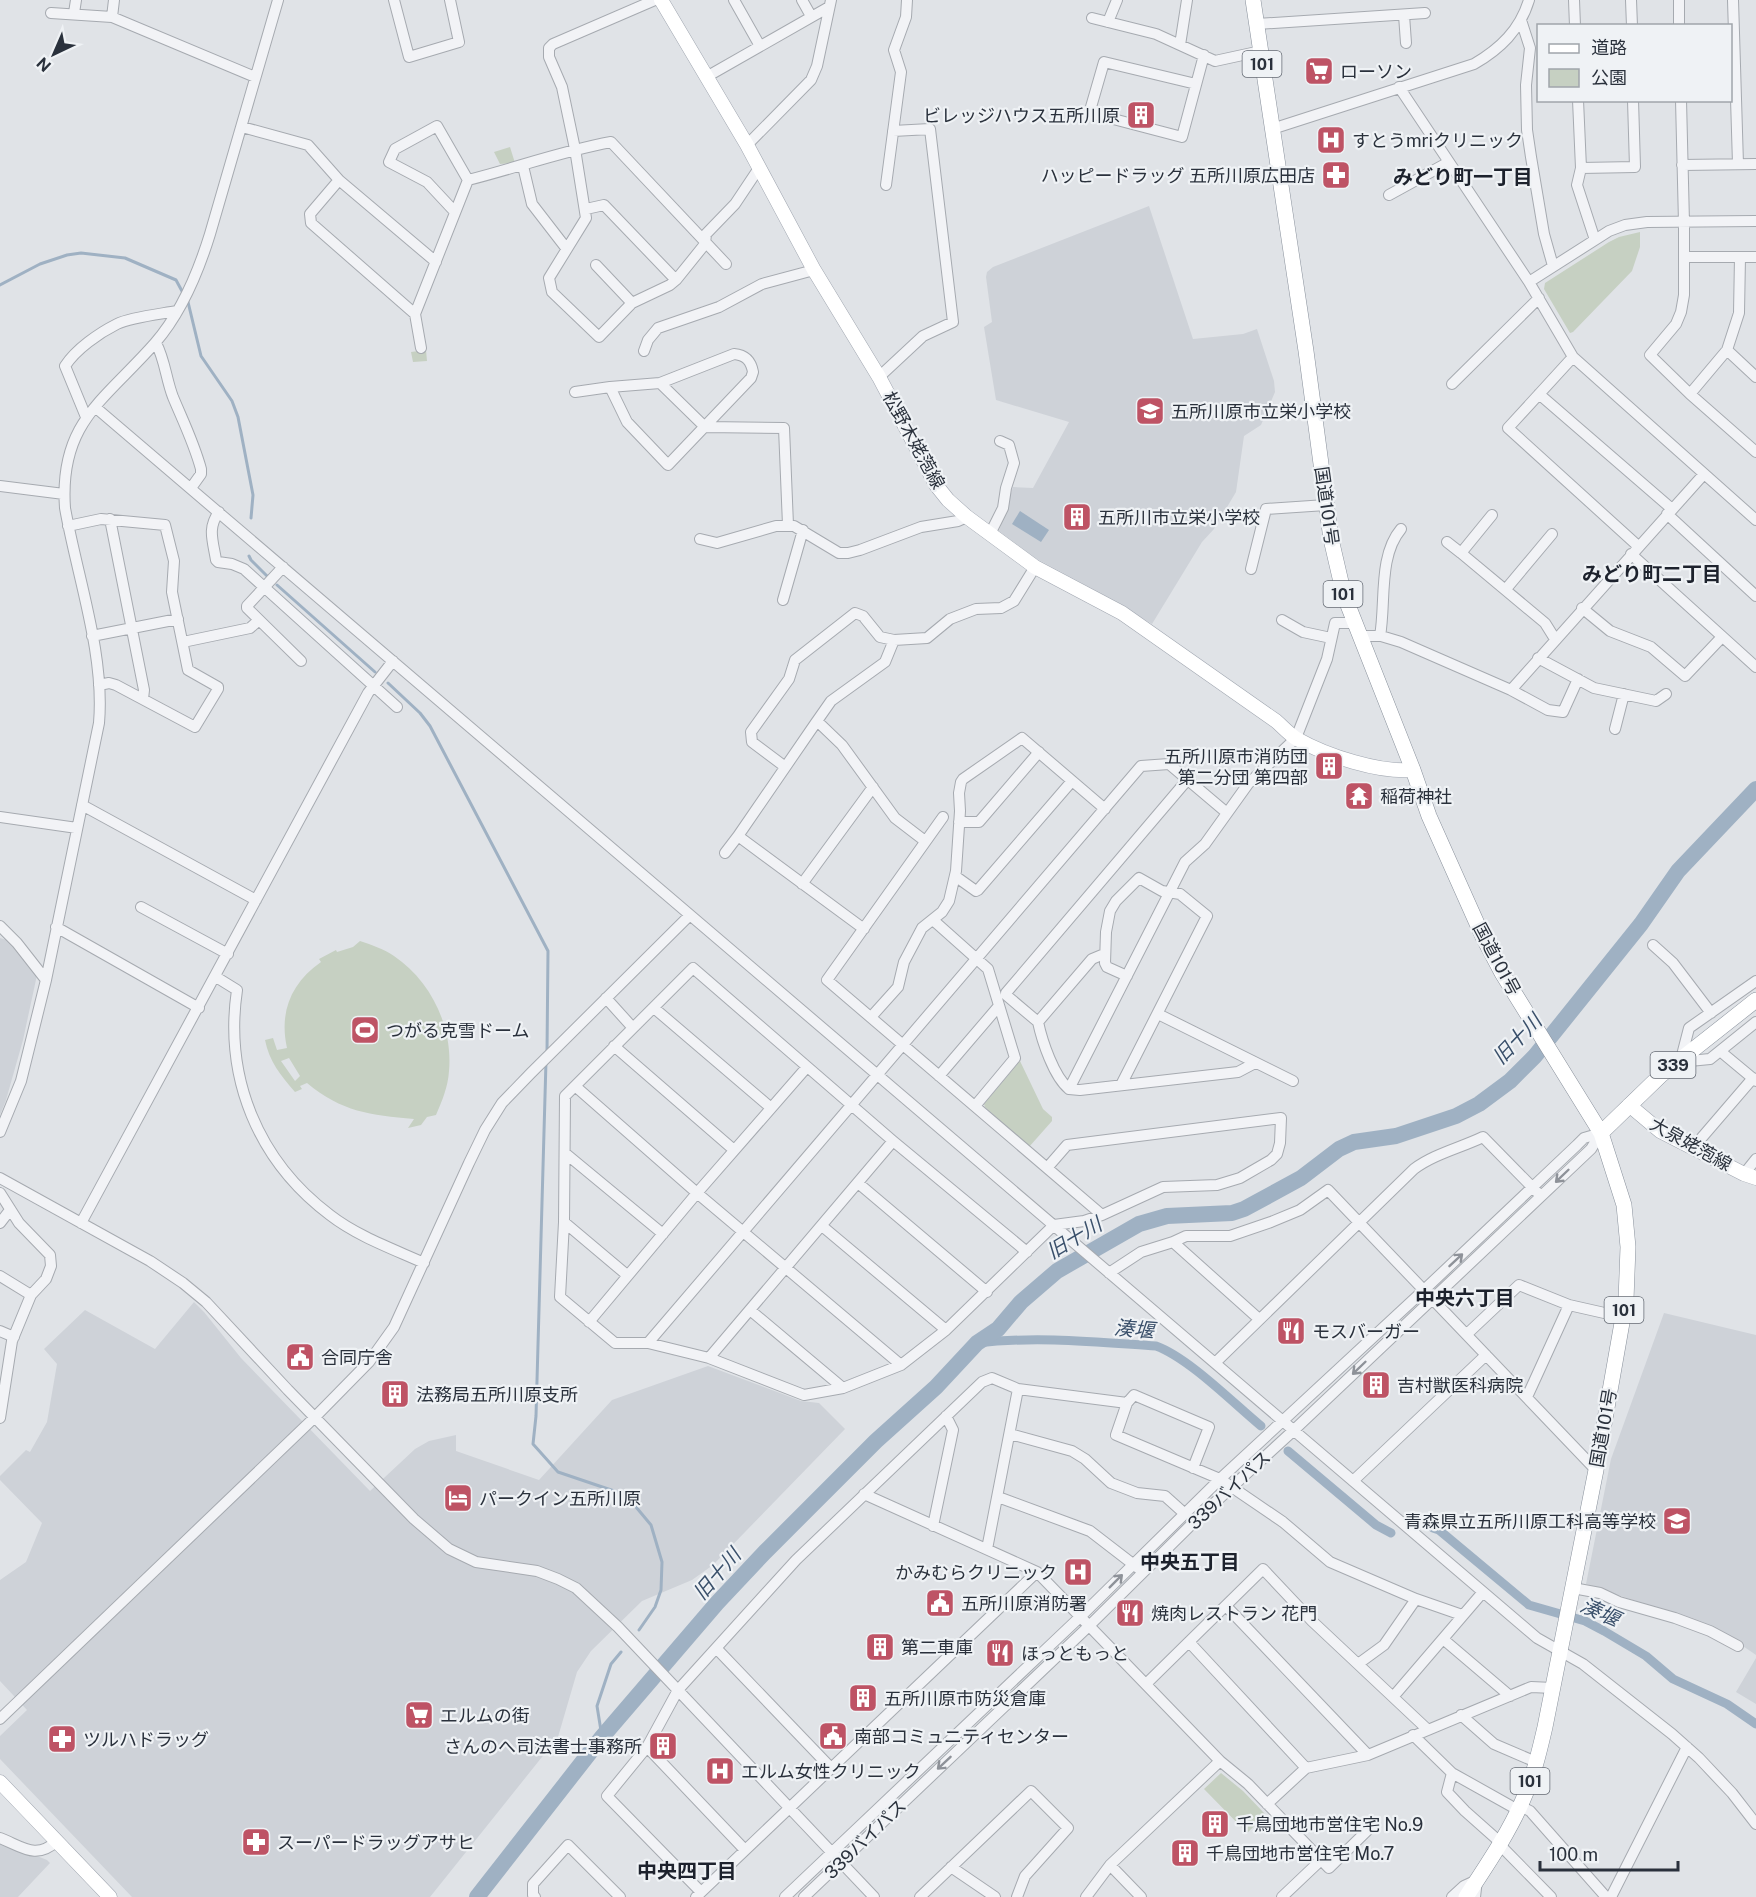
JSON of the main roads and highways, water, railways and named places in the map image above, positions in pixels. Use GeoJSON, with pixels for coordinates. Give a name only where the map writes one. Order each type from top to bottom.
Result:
{"type":"FeatureCollection","features":[{"type":"Feature","properties":{"kind":"highway","name":"国道101号"},"geometry":{"type":"LineString","coordinates":[[1253,0],[1306,351],[1330,539],[1341,584],[1429,816],[1483,937],[1601,1133],[1624,1205],[1628,1247],[1626,1300],[1596,1470],[1553,1688],[1536,1762],[1519,1808],[1501,1844],[1466,1897]]}},
{"type":"Feature","properties":{"kind":"highway","name":"339"},"geometry":{"type":"LineString","coordinates":[[1601,1133],[1679,1060],[1756,1000]]}},
{"type":"Feature","properties":{"kind":"main road","name":"松野木姥萢線"},"geometry":{"type":"LineString","coordinates":[[661,0],[708,76],[814,270],[879,376],[936,485],[948,500],[967,517],[1035,567],[1122,613],[1276,721],[1296,738],[1342,759],[1402,771],[1413,770]]}},
{"type":"Feature","properties":{"kind":"main road","name":"大泉姥萢線"},"geometry":{"type":"LineString","coordinates":[[1629,1105],[1660,1131],[1750,1176]]}},
{"type":"Feature","properties":{"kind":"main road"},"geometry":{"type":"LineString","coordinates":[[0,1782],[110,1897]]}},
{"type":"Feature","properties":{"kind":"water"},"geometry":{"type":"Polygon","coordinates":[[[1020,511],[1049,530],[1041,542],[1012,524],[1020,511]]]}},
{"type":"Feature","properties":{"kind":"waterway"},"geometry":{"type":"LineString","coordinates":[[0,285],[40,264],[81,253],[125,258],[176,280],[183,293]]}},
{"type":"Feature","properties":{"kind":"waterway"},"geometry":{"type":"LineString","coordinates":[[188,302],[201,356],[232,401],[238,417],[253,495],[251,518]]}},
{"type":"Feature","properties":{"kind":"waterway"},"geometry":{"type":"LineString","coordinates":[[249,556],[267,576]]}},
{"type":"Feature","properties":{"kind":"waterway"},"geometry":{"type":"LineString","coordinates":[[277,585],[375,672]]}},
{"type":"Feature","properties":{"kind":"waterway"},"geometry":{"type":"LineString","coordinates":[[388,683],[420,713],[430,726],[548,951],[547,1052]]}},
{"type":"Feature","properties":{"kind":"waterway","name":"旧十川"},"geometry":{"type":"LineString","coordinates":[[477,1897],[602,1737],[717,1603],[876,1441],[936,1387],[977,1343],[998,1329],[1021,1302],[1057,1271],[1139,1224],[1167,1216],[1232,1213],[1244,1209],[1301,1178],[1339,1149],[1354,1142],[1396,1136],[1456,1116],[1479,1104],[1510,1081],[1535,1056],[1641,924],[1678,871],[1756,789]]}},
{"type":"Feature","properties":{"kind":"waterway"},"geometry":{"type":"LineString","coordinates":[[546,1061],[536,1416],[533,1444],[558,1472],[626,1495],[651,1525],[662,1562],[661,1590],[655,1607],[639,1630]]}},
{"type":"Feature","properties":{"kind":"waterway","name":"湊堰"},"geometry":{"type":"LineString","coordinates":[[977,1343],[1044,1340],[1156,1346],[1182,1360],[1261,1426]]}},
{"type":"Feature","properties":{"kind":"waterway","name":"湊堰"},"geometry":{"type":"LineString","coordinates":[[1288,1451],[1376,1525],[1391,1533]]}},
{"type":"Feature","properties":{"kind":"waterway","name":"湊堰"},"geometry":{"type":"LineString","coordinates":[[1433,1528],[1439,1530],[1529,1605],[1585,1621],[1646,1656],[1673,1679],[1727,1704],[1756,1724]]}},
{"type":"Feature","properties":{"kind":"waterway"},"geometry":{"type":"LineString","coordinates":[[602,1737],[597,1706],[611,1664],[621,1652]]}},
{"type":"Feature","properties":{"kind":"place","name":"ローソン"},"geometry":{"type":"Point","coordinates":[1319,71]}},
{"type":"Feature","properties":{"kind":"place","name":"ビレッジハウス五所川原"},"geometry":{"type":"Point","coordinates":[1141,115]}},
{"type":"Feature","properties":{"kind":"place","name":"すとうmriクリニック"},"geometry":{"type":"Point","coordinates":[1331,140]}},
{"type":"Feature","properties":{"kind":"place","name":"ハッピードラッグ 五所川原広田店"},"geometry":{"type":"Point","coordinates":[1336,175]}},
{"type":"Feature","properties":{"kind":"place","name":"五所川原市立栄小学校"},"geometry":{"type":"Point","coordinates":[1150,411]}},
{"type":"Feature","properties":{"kind":"place","name":"五所川市立栄小学校"},"geometry":{"type":"Point","coordinates":[1077,517]}},
{"type":"Feature","properties":{"kind":"place","name":"五所川原市消防団 第二分団 第四部"},"geometry":{"type":"Point","coordinates":[1329,766]}},
{"type":"Feature","properties":{"kind":"place","name":"稲荷神社"},"geometry":{"type":"Point","coordinates":[1359,796]}},
{"type":"Feature","properties":{"kind":"place","name":"つがる克雪ドーム"},"geometry":{"type":"Point","coordinates":[365,1030]}},
{"type":"Feature","properties":{"kind":"place","name":"モスバーガー"},"geometry":{"type":"Point","coordinates":[1291,1331]}},
{"type":"Feature","properties":{"kind":"place","name":"合同庁舎"},"geometry":{"type":"Point","coordinates":[300,1357]}},
{"type":"Feature","properties":{"kind":"place","name":"吉村獣医科病院"},"geometry":{"type":"Point","coordinates":[1376,1385]}},
{"type":"Feature","properties":{"kind":"place","name":"法務局五所川原支所"},"geometry":{"type":"Point","coordinates":[395,1394]}},
{"type":"Feature","properties":{"kind":"place","name":"パークイン五所川原"},"geometry":{"type":"Point","coordinates":[458,1498]}},
{"type":"Feature","properties":{"kind":"place","name":"青森県立五所川原工科高等学校"},"geometry":{"type":"Point","coordinates":[1677,1521]}},
{"type":"Feature","properties":{"kind":"place","name":"かみむらクリニック"},"geometry":{"type":"Point","coordinates":[1078,1572]}},
{"type":"Feature","properties":{"kind":"place","name":"五所川原消防署"},"geometry":{"type":"Point","coordinates":[940,1603]}},
{"type":"Feature","properties":{"kind":"place","name":"焼肉レストラン 花門"},"geometry":{"type":"Point","coordinates":[1130,1613]}},
{"type":"Feature","properties":{"kind":"place","name":"第二車庫"},"geometry":{"type":"Point","coordinates":[880,1647]}},
{"type":"Feature","properties":{"kind":"place","name":"ほっともっと"},"geometry":{"type":"Point","coordinates":[1000,1653]}},
{"type":"Feature","properties":{"kind":"place","name":"五所川原市防災倉庫"},"geometry":{"type":"Point","coordinates":[863,1698]}},
{"type":"Feature","properties":{"kind":"place","name":"エルムの街"},"geometry":{"type":"Point","coordinates":[419,1715]}},
{"type":"Feature","properties":{"kind":"place","name":"南部コミュニティセンター"},"geometry":{"type":"Point","coordinates":[833,1736]}},
{"type":"Feature","properties":{"kind":"place","name":"ツルハドラッグ"},"geometry":{"type":"Point","coordinates":[62,1739]}},
{"type":"Feature","properties":{"kind":"place","name":"さんのへ司法書士事務所"},"geometry":{"type":"Point","coordinates":[663,1746]}},
{"type":"Feature","properties":{"kind":"place","name":"エルム女性クリニック"},"geometry":{"type":"Point","coordinates":[720,1771]}},
{"type":"Feature","properties":{"kind":"place","name":"千鳥団地市営住宅 No.9"},"geometry":{"type":"Point","coordinates":[1215,1824]}},
{"type":"Feature","properties":{"kind":"place","name":"スーパードラッグアサヒ"},"geometry":{"type":"Point","coordinates":[256,1842]}},
{"type":"Feature","properties":{"kind":"place","name":"千鳥団地市営住宅 Mo.7"},"geometry":{"type":"Point","coordinates":[1185,1853]}},
{"type":"Feature","properties":{"kind":"district","name":"みどり町一丁目"},"geometry":{"type":"Point","coordinates":[1463,177]}},
{"type":"Feature","properties":{"kind":"district","name":"みどり町二丁目"},"geometry":{"type":"Point","coordinates":[1652,574]}},
{"type":"Feature","properties":{"kind":"district","name":"中央六丁目"},"geometry":{"type":"Point","coordinates":[1465,1298]}},
{"type":"Feature","properties":{"kind":"district","name":"中央五丁目"},"geometry":{"type":"Point","coordinates":[1190,1562]}},
{"type":"Feature","properties":{"kind":"district","name":"中央四丁目"},"geometry":{"type":"Point","coordinates":[687,1871]}}]}
